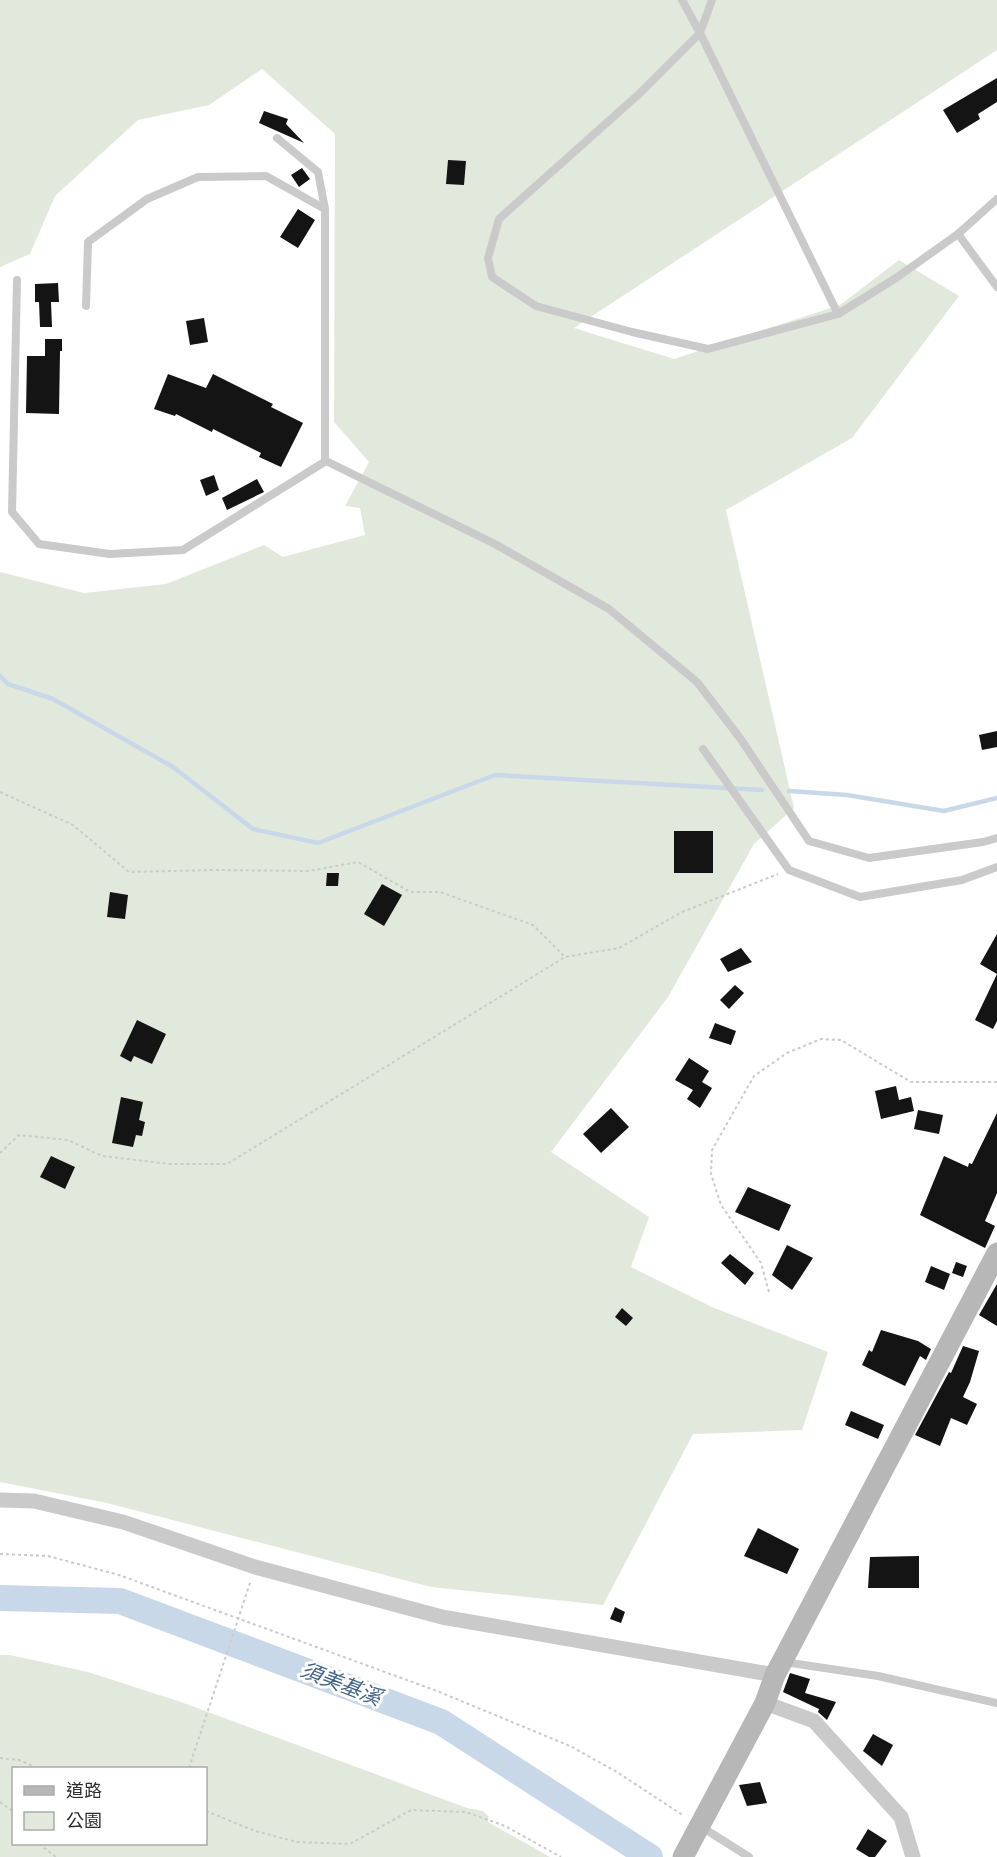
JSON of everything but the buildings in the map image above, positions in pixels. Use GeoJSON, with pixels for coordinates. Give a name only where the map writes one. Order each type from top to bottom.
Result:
{"type":"FeatureCollection","features":[{"type":"Feature","properties":{"kind":"street"},"geometry":{"type":"LineString","coordinates":[[684,1857],[765,1703],[779,1668],[997,1253]]}},
{"type":"Feature","properties":{"kind":"street"},"geometry":{"type":"LineString","coordinates":[[0,1500],[34,1501],[123,1522],[255,1567],[442,1617],[779,1668]]}},
{"type":"Feature","properties":{"kind":"street"},"geometry":{"type":"LineString","coordinates":[[765,1703],[814,1721],[901,1817],[914,1857]]}},
{"type":"Feature","properties":{"kind":"lane"},"geometry":{"type":"LineString","coordinates":[[682,0],[838,314]]}},
{"type":"Feature","properties":{"kind":"lane"},"geometry":{"type":"LineString","coordinates":[[712,0],[700,33],[639,94],[499,219],[488,258],[492,277],[536,306],[632,332],[708,349],[838,314],[896,278],[958,234],[997,199]]}},
{"type":"Feature","properties":{"kind":"lane"},"geometry":{"type":"LineString","coordinates":[[277,138],[318,172],[325,208],[325,461]]}},
{"type":"Feature","properties":{"kind":"lane"},"geometry":{"type":"LineString","coordinates":[[86,306],[88,242],[147,199],[198,177],[266,176],[325,208]]}},
{"type":"Feature","properties":{"kind":"lane"},"geometry":{"type":"LineString","coordinates":[[958,234],[997,287]]}},
{"type":"Feature","properties":{"kind":"lane"},"geometry":{"type":"LineString","coordinates":[[18,280],[12,512],[39,544],[110,554],[183,550],[325,461]]}},
{"type":"Feature","properties":{"kind":"lane"},"geometry":{"type":"LineString","coordinates":[[325,461],[495,544],[609,609],[697,682],[740,738],[809,842],[869,858],[997,838]]}},
{"type":"Feature","properties":{"kind":"lane"},"geometry":{"type":"LineString","coordinates":[[703,749],[789,870],[860,897],[962,880],[997,867]]}},
{"type":"Feature","properties":{"kind":"lane"},"geometry":{"type":"LineString","coordinates":[[779,1668],[878,1676],[997,1703]]}},
{"type":"Feature","properties":{"kind":"lane"},"geometry":{"type":"LineString","coordinates":[[698,1829],[748,1857]]}},
{"type":"Feature","properties":{"kind":"path"},"geometry":{"type":"LineString","coordinates":[[0,792],[74,825],[129,872],[309,871],[358,862],[410,892],[440,892],[533,925],[566,957]]}},
{"type":"Feature","properties":{"kind":"path"},"geometry":{"type":"LineString","coordinates":[[0,1153],[19,1136],[68,1140],[102,1156],[170,1164],[228,1164],[566,957],[619,948],[682,912],[789,870]]}},
{"type":"Feature","properties":{"kind":"path"},"geometry":{"type":"LineString","coordinates":[[769,1292],[761,1263],[721,1205],[711,1174],[712,1150],[754,1076],[788,1053],[821,1040],[841,1040],[911,1082],[997,1082]]}},
{"type":"Feature","properties":{"kind":"path"},"geometry":{"type":"LineString","coordinates":[[0,1554],[48,1556],[119,1575],[437,1691],[570,1746],[617,1772],[698,1829]]}},
{"type":"Feature","properties":{"kind":"path"},"geometry":{"type":"LineString","coordinates":[[189,1767],[255,1567]]}},
{"type":"Feature","properties":{"kind":"path"},"geometry":{"type":"LineString","coordinates":[[0,1758],[19,1760],[35,1767]]}},
{"type":"Feature","properties":{"kind":"path"},"geometry":{"type":"LineString","coordinates":[[207,1811],[255,1831],[297,1842],[350,1844],[411,1810],[466,1812],[505,1827],[561,1857]]}},
{"type":"Feature","properties":{"kind":"path"},"geometry":{"type":"LineString","coordinates":[[40,1845],[56,1857]]}},
{"type":"Feature","properties":{"kind":"green space"},"geometry":{"type":"Polygon","coordinates":[[[0,0],[997,0],[997,50],[574,328],[674,359],[840,305],[899,260],[959,296],[852,438],[726,510],[794,808],[754,844],[668,997],[551,1152],[649,1217],[631,1267],[712,1307],[828,1352],[802,1430],[693,1434],[603,1605],[431,1587],[107,1503],[0,1482],[0,572],[84,593],[166,584],[264,545],[283,557],[365,535],[360,508],[345,506],[369,462],[334,422],[335,134],[262,69],[209,105],[138,120],[55,196],[30,254],[0,267],[0,0]]]}},
{"type":"Feature","properties":{"kind":"green space"},"geometry":{"type":"Polygon","coordinates":[[[0,1655],[10,1655],[88,1672],[181,1702],[467,1808],[483,1811],[488,1816],[488,1822],[550,1857],[0,1857],[0,1655]]]}},
{"type":"Feature","properties":{"kind":"waterway"},"geometry":{"type":"LineString","coordinates":[[0,676],[8,684],[53,699],[173,767],[253,829],[318,843],[495,775],[762,790]]}},
{"type":"Feature","properties":{"kind":"waterway"},"geometry":{"type":"LineString","coordinates":[[789,791],[847,795],[944,811],[997,798]]}},
{"type":"Feature","properties":{"kind":"waterway","name":"須美基溪"},"geometry":{"type":"LineString","coordinates":[[0,1598],[120,1601],[441,1722],[650,1857]]}}]}
